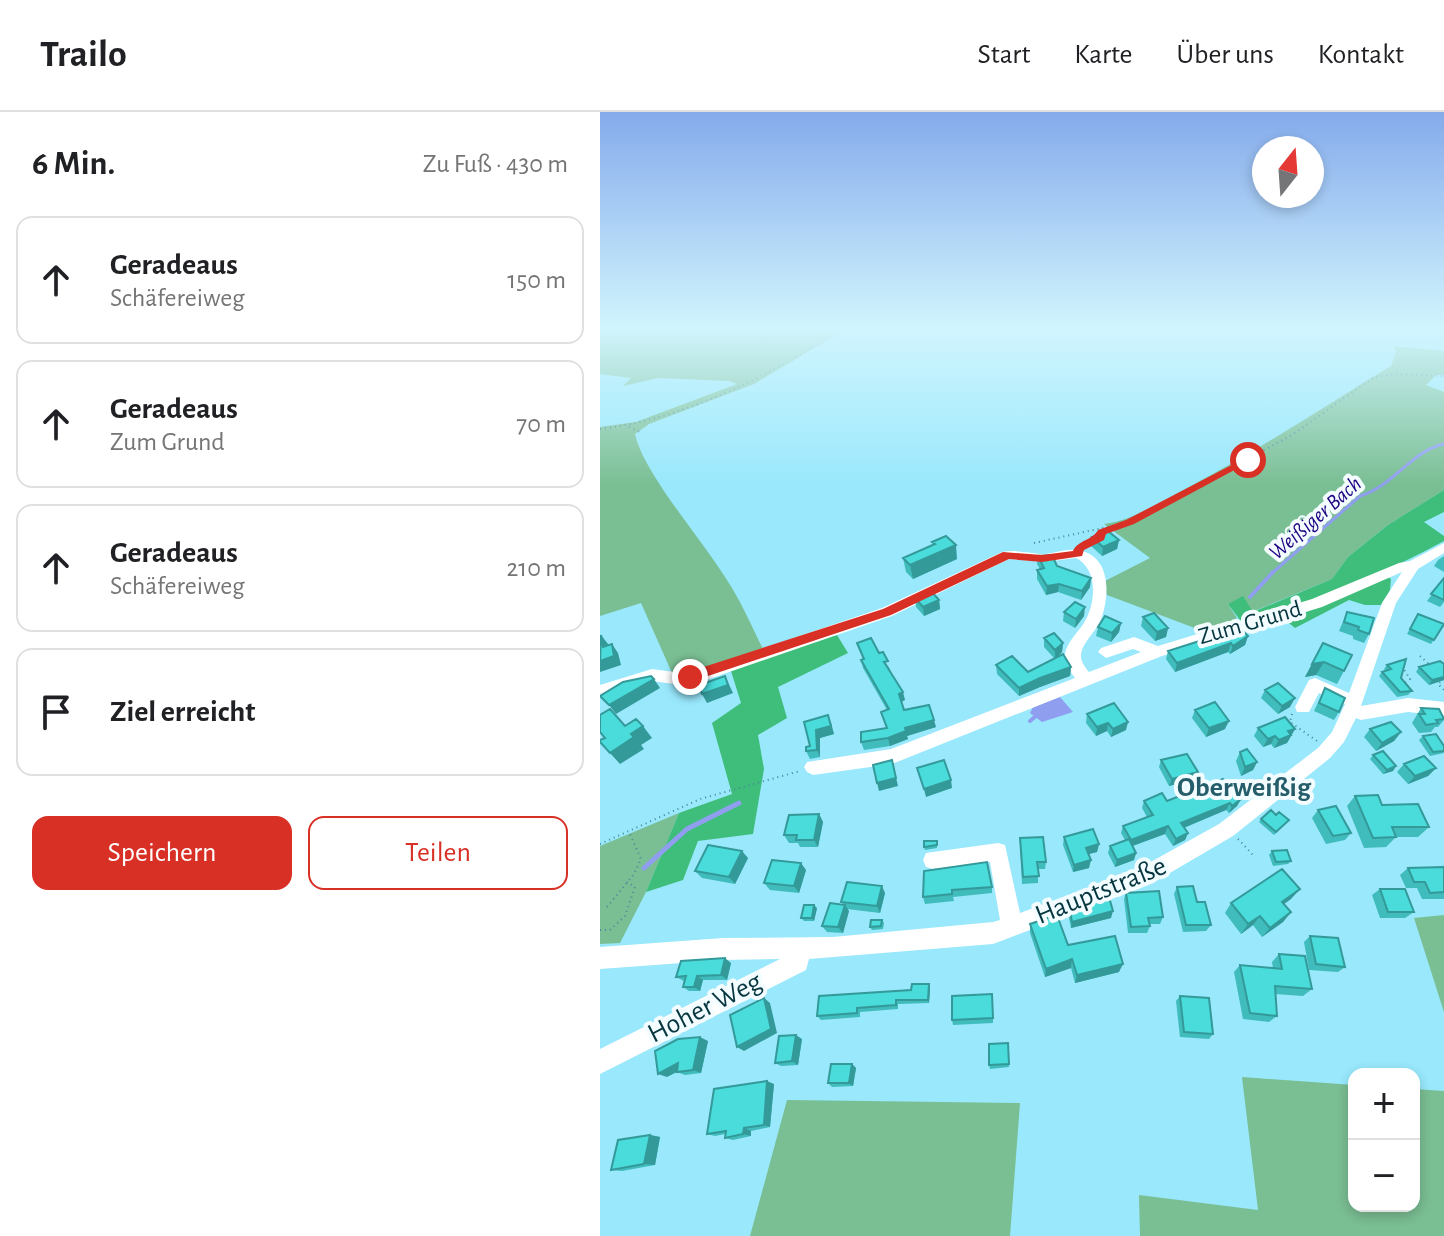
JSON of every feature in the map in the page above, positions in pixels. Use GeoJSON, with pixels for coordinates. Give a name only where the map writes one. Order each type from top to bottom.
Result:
{"type":"FeatureCollection","features":[{"type":"Feature","properties":{"kind":"street","name":"Hauptstraße"},"geometry":{"type":"LineString","coordinates":[[600,958],[723,949],[833,948],[993,933],[1144,877],[1226,830],[1324,753],[1338,737],[1354,706],[1389,603],[1413,566],[1444,547]]}},
{"type":"Feature","properties":{"kind":"street"},"geometry":{"type":"LineString","coordinates":[[600,691],[652,675],[674,678],[706,674],[887,612],[1007,555],[1016,554],[1042,558],[1078,554],[1090,560],[1098,572],[1098,605],[1072,655],[1085,679]]}},
{"type":"Feature","properties":{"kind":"street","name":"Zum Grund"},"geometry":{"type":"LineString","coordinates":[[813,767],[892,756],[1157,652],[1317,603],[1390,572],[1413,566]]}},
{"type":"Feature","properties":{"kind":"street"},"geometry":{"type":"LineString","coordinates":[[1106,652],[1134,643],[1157,652]]}},
{"type":"Feature","properties":{"kind":"street"},"geometry":{"type":"LineString","coordinates":[[1298,708],[1315,684],[1361,713],[1408,705],[1444,709]]}},
{"type":"Feature","properties":{"kind":"street"},"geometry":{"type":"LineString","coordinates":[[933,860],[998,852],[1012,928]]}},
{"type":"Feature","properties":{"kind":"street","name":"Hoher Weg"},"geometry":{"type":"LineString","coordinates":[[600,1062],[798,962],[797,948]]}},
{"type":"Feature","properties":{"kind":"path"},"geometry":{"type":"LineString","coordinates":[[600,429],[628,426],[753,380]]}},
{"type":"Feature","properties":{"kind":"path"},"geometry":{"type":"LineString","coordinates":[[1034,543],[1078,533],[1107,531],[1130,522],[1292,435],[1369,380]]}},
{"type":"Feature","properties":{"kind":"path"},"geometry":{"type":"LineString","coordinates":[[628,426],[642,433]]}},
{"type":"Feature","properties":{"kind":"path"},"geometry":{"type":"LineString","coordinates":[[1420,656],[1444,679],[1438,684],[1444,690]]}},
{"type":"Feature","properties":{"kind":"path"},"geometry":{"type":"LineString","coordinates":[[1396,661],[1407,670],[1410,679],[1404,684]]}},
{"type":"Feature","properties":{"kind":"path"},"geometry":{"type":"LineString","coordinates":[[1298,708],[1290,722],[1317,741]]}},
{"type":"Feature","properties":{"kind":"path"},"geometry":{"type":"LineString","coordinates":[[600,844],[700,799],[813,767]]}},
{"type":"Feature","properties":{"kind":"path"},"geometry":{"type":"LineString","coordinates":[[607,907],[641,859],[628,831]]}},
{"type":"Feature","properties":{"kind":"path"},"geometry":{"type":"LineString","coordinates":[[1233,833],[1254,856]]}},
{"type":"Feature","properties":{"kind":"path"},"geometry":{"type":"LineString","coordinates":[[600,930],[610,930],[625,916],[635,887],[627,882]]}},
{"type":"Feature","properties":{"kind":"green space"},"geometry":{"type":"Polygon","coordinates":[[[629,380],[647,380],[623,386],[629,380]]]}},
{"type":"Feature","properties":{"kind":"green space"},"geometry":{"type":"Polygon","coordinates":[[[716,380],[760,380],[649,424],[635,434],[649,467],[730,585],[763,649],[695,671],[672,673],[641,603],[600,616],[600,427],[636,422],[737,384],[716,380]]]}},
{"type":"Feature","properties":{"kind":"green space"},"geometry":{"type":"Polygon","coordinates":[[[1367,380],[1431,380],[1426,385],[1444,392],[1444,490],[1388,525],[1348,557],[1332,579],[1252,612],[1243,597],[1228,604],[1237,618],[1208,633],[1107,595],[1103,582],[1150,558],[1104,524],[1147,510],[1367,380]]]}},
{"type":"Feature","properties":{"kind":"green space"},"geometry":{"type":"Polygon","coordinates":[[[1444,490],[1444,512],[1424,522],[1444,536],[1444,541],[1420,554],[1345,587],[1243,624],[1228,604],[1243,596],[1253,612],[1332,579],[1348,557],[1388,525],[1444,490]]]}},
{"type":"Feature","properties":{"kind":"green space"},"geometry":{"type":"Polygon","coordinates":[[[1388,577],[1391,579],[1390,590],[1381,605],[1365,605],[1349,600],[1295,628],[1285,620],[1388,577]]]}},
{"type":"Feature","properties":{"kind":"green space"},"geometry":{"type":"Polygon","coordinates":[[[837,635],[848,653],[778,687],[787,718],[758,735],[764,769],[753,834],[698,841],[683,880],[646,892],[679,813],[732,794],[712,723],[741,703],[731,671],[801,644],[837,635]]]}},
{"type":"Feature","properties":{"kind":"green space"},"geometry":{"type":"Polygon","coordinates":[[[679,813],[646,892],[620,943],[600,944],[600,846],[679,813]]]}},
{"type":"Feature","properties":{"kind":"green space"},"geometry":{"type":"Polygon","coordinates":[[[1444,915],[1444,1012],[1414,918],[1444,915]]]}},
{"type":"Feature","properties":{"kind":"green space"},"geometry":{"type":"Polygon","coordinates":[[[1242,1077],[1348,1085],[1348,1212],[1420,1212],[1420,1089],[1444,1091],[1444,1236],[1140,1236],[1139,1195],[1258,1210],[1242,1077]]]}},
{"type":"Feature","properties":{"kind":"green space"},"geometry":{"type":"Polygon","coordinates":[[[787,1100],[1020,1103],[1010,1236],[750,1236],[787,1100]]]}},
{"type":"Feature","properties":{"kind":"water"},"geometry":{"type":"Polygon","coordinates":[[[1060,697],[1073,712],[1042,722],[1030,713],[1033,707],[1060,697]]]}},
{"type":"Feature","properties":{"kind":"building"},"geometry":{"type":"Polygon","coordinates":[[[1108,531],[1119,540],[1103,547],[1092,537],[1108,531]]]}},
{"type":"Feature","properties":{"kind":"building"},"geometry":{"type":"Polygon","coordinates":[[[946,536],[956,545],[910,565],[903,558],[935,544],[932,542],[946,536]]]}},
{"type":"Feature","properties":{"kind":"building"},"geometry":{"type":"Polygon","coordinates":[[[1052,555],[1057,566],[1091,578],[1082,591],[1059,584],[1047,586],[1037,570],[1044,568],[1038,556],[1052,555]]]}},
{"type":"Feature","properties":{"kind":"building"},"geometry":{"type":"Polygon","coordinates":[[[1444,578],[1444,600],[1431,594],[1444,578]]]}},
{"type":"Feature","properties":{"kind":"building"},"geometry":{"type":"Polygon","coordinates":[[[931,591],[939,600],[923,607],[915,598],[931,591]]]}},
{"type":"Feature","properties":{"kind":"building"},"geometry":{"type":"Polygon","coordinates":[[[1075,602],[1085,607],[1076,619],[1064,612],[1075,602]]]}},
{"type":"Feature","properties":{"kind":"building"},"geometry":{"type":"Polygon","coordinates":[[[1347,612],[1374,618],[1369,634],[1344,622],[1347,612]]]}},
{"type":"Feature","properties":{"kind":"building"},"geometry":{"type":"Polygon","coordinates":[[[1154,613],[1168,628],[1157,632],[1143,617],[1154,613]]]}},
{"type":"Feature","properties":{"kind":"building"},"geometry":{"type":"Polygon","coordinates":[[[1418,614],[1444,624],[1434,640],[1410,629],[1418,614]]]}},
{"type":"Feature","properties":{"kind":"building"},"geometry":{"type":"Polygon","coordinates":[[[1105,616],[1121,623],[1112,633],[1098,627],[1105,616]]]}},
{"type":"Feature","properties":{"kind":"building"},"geometry":{"type":"Polygon","coordinates":[[[1240,628],[1248,636],[1233,646],[1231,643],[1177,663],[1168,651],[1240,628]]]}},
{"type":"Feature","properties":{"kind":"building"},"geometry":{"type":"Polygon","coordinates":[[[1054,633],[1063,643],[1055,650],[1044,638],[1054,633]]]}},
{"type":"Feature","properties":{"kind":"building"},"geometry":{"type":"Polygon","coordinates":[[[601,635],[603,647],[612,644],[614,656],[600,661],[601,635]]]}},
{"type":"Feature","properties":{"kind":"building"},"geometry":{"type":"Polygon","coordinates":[[[871,638],[879,653],[883,652],[888,661],[884,662],[903,692],[899,694],[904,710],[929,705],[934,720],[905,728],[906,731],[888,738],[861,742],[861,732],[887,728],[881,712],[889,709],[861,660],[864,659],[857,643],[871,638]]]}},
{"type":"Feature","properties":{"kind":"building"},"geometry":{"type":"Polygon","coordinates":[[[1323,643],[1352,655],[1344,671],[1324,662],[1312,664],[1323,643]]]}},
{"type":"Feature","properties":{"kind":"building"},"geometry":{"type":"Polygon","coordinates":[[[1063,654],[1071,667],[1019,688],[996,665],[1012,656],[1028,672],[1063,654]]]}},
{"type":"Feature","properties":{"kind":"building"},"geometry":{"type":"Polygon","coordinates":[[[1406,659],[1401,678],[1412,691],[1400,692],[1382,672],[1391,669],[1387,665],[1406,659]]]}},
{"type":"Feature","properties":{"kind":"building"},"geometry":{"type":"Polygon","coordinates":[[[1440,661],[1444,664],[1444,677],[1432,680],[1419,667],[1440,661]]]}},
{"type":"Feature","properties":{"kind":"building"},"geometry":{"type":"Polygon","coordinates":[[[651,676],[654,679],[609,705],[600,696],[623,682],[651,676]]]}},
{"type":"Feature","properties":{"kind":"building"},"geometry":{"type":"Polygon","coordinates":[[[725,676],[728,685],[702,694],[699,685],[725,676]]]}},
{"type":"Feature","properties":{"kind":"building"},"geometry":{"type":"Polygon","coordinates":[[[1278,683],[1295,698],[1282,706],[1265,690],[1278,683]]]}},
{"type":"Feature","properties":{"kind":"building"},"geometry":{"type":"Polygon","coordinates":[[[1325,688],[1345,698],[1339,712],[1319,703],[1325,688]]]}},
{"type":"Feature","properties":{"kind":"building"},"geometry":{"type":"Polygon","coordinates":[[[1215,702],[1229,721],[1209,728],[1195,710],[1215,702]]]}},
{"type":"Feature","properties":{"kind":"building"},"geometry":{"type":"Polygon","coordinates":[[[1114,703],[1128,722],[1113,729],[1108,723],[1097,727],[1087,714],[1114,703]]]}},
{"type":"Feature","properties":{"kind":"building"},"geometry":{"type":"Polygon","coordinates":[[[1421,708],[1439,709],[1444,719],[1426,725],[1419,714],[1425,714],[1421,708]]]}},
{"type":"Feature","properties":{"kind":"building"},"geometry":{"type":"Polygon","coordinates":[[[610,709],[625,726],[636,719],[643,726],[631,734],[634,737],[610,753],[600,742],[605,738],[600,732],[600,715],[610,709]]]}},
{"type":"Feature","properties":{"kind":"building"},"geometry":{"type":"Polygon","coordinates":[[[828,715],[831,726],[816,730],[817,750],[806,751],[806,747],[810,746],[804,722],[828,715]]]}},
{"type":"Feature","properties":{"kind":"building"},"geometry":{"type":"Polygon","coordinates":[[[1285,717],[1295,729],[1288,731],[1291,735],[1279,740],[1275,736],[1268,739],[1258,728],[1285,717]]]}},
{"type":"Feature","properties":{"kind":"building"},"geometry":{"type":"Polygon","coordinates":[[[1391,722],[1401,732],[1382,743],[1370,729],[1391,722]]]}},
{"type":"Feature","properties":{"kind":"building"},"geometry":{"type":"Polygon","coordinates":[[[1436,734],[1444,751],[1433,752],[1423,736],[1436,734]]]}},
{"type":"Feature","properties":{"kind":"building"},"geometry":{"type":"Polygon","coordinates":[[[1247,749],[1257,762],[1245,767],[1240,752],[1247,749]]]}},
{"type":"Feature","properties":{"kind":"building"},"geometry":{"type":"Polygon","coordinates":[[[1383,751],[1396,766],[1387,770],[1373,755],[1383,751]]]}},
{"type":"Feature","properties":{"kind":"building"},"geometry":{"type":"Polygon","coordinates":[[[1187,754],[1198,772],[1172,779],[1161,760],[1187,754]]]}},
{"type":"Feature","properties":{"kind":"building"},"geometry":{"type":"Polygon","coordinates":[[[1424,756],[1436,768],[1415,776],[1404,764],[1424,756]]]}},
{"type":"Feature","properties":{"kind":"building"},"geometry":{"type":"Polygon","coordinates":[[[892,760],[896,778],[877,783],[873,765],[892,760]]]}},
{"type":"Feature","properties":{"kind":"building"},"geometry":{"type":"Polygon","coordinates":[[[944,760],[951,780],[924,789],[917,768],[944,760]]]}},
{"type":"Feature","properties":{"kind":"building"},"geometry":{"type":"Polygon","coordinates":[[[1223,779],[1241,799],[1232,806],[1230,803],[1181,823],[1188,833],[1176,839],[1168,826],[1131,840],[1123,826],[1153,815],[1144,801],[1162,793],[1167,801],[1223,779]]]}},
{"type":"Feature","properties":{"kind":"building"},"geometry":{"type":"Polygon","coordinates":[[[1378,795],[1382,805],[1418,804],[1429,827],[1392,827],[1396,837],[1373,838],[1355,796],[1378,795]]]}},
{"type":"Feature","properties":{"kind":"building"},"geometry":{"type":"Polygon","coordinates":[[[1336,806],[1351,833],[1333,836],[1318,810],[1336,806]]]}},
{"type":"Feature","properties":{"kind":"building"},"geometry":{"type":"Polygon","coordinates":[[[1271,810],[1289,820],[1276,832],[1261,819],[1271,810]]]}},
{"type":"Feature","properties":{"kind":"building"},"geometry":{"type":"Polygon","coordinates":[[[819,814],[814,840],[796,840],[797,835],[784,835],[789,815],[819,814]]]}},
{"type":"Feature","properties":{"kind":"building"},"geometry":{"type":"Polygon","coordinates":[[[1093,829],[1099,844],[1086,848],[1091,860],[1074,865],[1064,837],[1093,829]]]}},
{"type":"Feature","properties":{"kind":"building"},"geometry":{"type":"Polygon","coordinates":[[[1043,837],[1046,862],[1037,862],[1039,876],[1023,877],[1020,838],[1043,837]]]}},
{"type":"Feature","properties":{"kind":"building"},"geometry":{"type":"Polygon","coordinates":[[[1129,839],[1136,853],[1117,860],[1110,846],[1129,839]]]}},
{"type":"Feature","properties":{"kind":"building"},"geometry":{"type":"Polygon","coordinates":[[[924,841],[937,841],[937,845],[924,847],[924,841]]]}},
{"type":"Feature","properties":{"kind":"building"},"geometry":{"type":"Polygon","coordinates":[[[708,845],[742,851],[729,877],[695,871],[708,845]]]}},
{"type":"Feature","properties":{"kind":"building"},"geometry":{"type":"Polygon","coordinates":[[[1287,850],[1291,861],[1276,862],[1272,851],[1287,850]]]}},
{"type":"Feature","properties":{"kind":"building"},"geometry":{"type":"Polygon","coordinates":[[[772,860],[801,863],[794,886],[764,883],[772,860]]]}},
{"type":"Feature","properties":{"kind":"building"},"geometry":{"type":"Polygon","coordinates":[[[987,862],[992,887],[952,890],[952,894],[923,897],[924,871],[987,862]]]}},
{"type":"Feature","properties":{"kind":"building"},"geometry":{"type":"Polygon","coordinates":[[[1444,867],[1444,892],[1430,893],[1425,882],[1414,882],[1408,868],[1444,867]]]}},
{"type":"Feature","properties":{"kind":"building"},"geometry":{"type":"Polygon","coordinates":[[[1282,869],[1300,889],[1282,902],[1291,912],[1270,928],[1260,916],[1248,924],[1231,903],[1282,869]]]}},
{"type":"Feature","properties":{"kind":"building"},"geometry":{"type":"Polygon","coordinates":[[[847,882],[882,886],[877,906],[841,902],[847,882]]]}},
{"type":"Feature","properties":{"kind":"building"},"geometry":{"type":"Polygon","coordinates":[[[1193,886],[1197,902],[1205,902],[1211,925],[1186,925],[1177,887],[1193,886]]]}},
{"type":"Feature","properties":{"kind":"building"},"geometry":{"type":"Polygon","coordinates":[[[1380,889],[1405,889],[1414,912],[1388,912],[1380,889]]]}},
{"type":"Feature","properties":{"kind":"building"},"geometry":{"type":"Polygon","coordinates":[[[1159,891],[1163,917],[1148,918],[1150,926],[1131,927],[1126,893],[1159,891]]]}},
{"type":"Feature","properties":{"kind":"building"},"geometry":{"type":"Polygon","coordinates":[[[1109,897],[1113,911],[1072,922],[1070,912],[1109,897]]]}},
{"type":"Feature","properties":{"kind":"building"},"geometry":{"type":"Polygon","coordinates":[[[830,903],[845,905],[838,927],[822,926],[830,903]]]}},
{"type":"Feature","properties":{"kind":"building"},"geometry":{"type":"Polygon","coordinates":[[[804,905],[814,905],[812,918],[801,918],[804,905]]]}},
{"type":"Feature","properties":{"kind":"building"},"geometry":{"type":"Polygon","coordinates":[[[1057,915],[1068,945],[1115,936],[1123,964],[1077,975],[1072,959],[1046,969],[1030,924],[1057,915]]]}},
{"type":"Feature","properties":{"kind":"building"},"geometry":{"type":"Polygon","coordinates":[[[871,920],[882,920],[881,926],[870,927],[871,920]]]}},
{"type":"Feature","properties":{"kind":"building"},"geometry":{"type":"Polygon","coordinates":[[[1310,936],[1338,938],[1345,967],[1316,964],[1310,936]]]}},
{"type":"Feature","properties":{"kind":"building"},"geometry":{"type":"Polygon","coordinates":[[[1279,954],[1305,956],[1312,989],[1275,986],[1277,1016],[1250,1013],[1240,965],[1282,969],[1279,954]]]}},
{"type":"Feature","properties":{"kind":"building"},"geometry":{"type":"Polygon","coordinates":[[[725,958],[721,975],[697,976],[694,987],[683,987],[686,976],[676,977],[681,961],[725,958]]]}},
{"type":"Feature","properties":{"kind":"building"},"geometry":{"type":"Polygon","coordinates":[[[912,984],[929,984],[928,1000],[896,1000],[896,1005],[857,1008],[857,1013],[817,1016],[819,996],[911,990],[912,984]]]}},
{"type":"Feature","properties":{"kind":"building"},"geometry":{"type":"Polygon","coordinates":[[[992,994],[993,1018],[952,1020],[952,996],[992,994]]]}},
{"type":"Feature","properties":{"kind":"building"},"geometry":{"type":"Polygon","coordinates":[[[1180,996],[1209,998],[1213,1034],[1184,1032],[1180,996]]]}},
{"type":"Feature","properties":{"kind":"building"},"geometry":{"type":"Polygon","coordinates":[[[764,998],[771,1029],[737,1047],[730,1015],[764,998]]]}},
{"type":"Feature","properties":{"kind":"building"},"geometry":{"type":"Polygon","coordinates":[[[796,1035],[792,1061],[775,1063],[779,1036],[796,1035]]]}},
{"type":"Feature","properties":{"kind":"building"},"geometry":{"type":"Polygon","coordinates":[[[700,1037],[693,1070],[677,1072],[678,1063],[658,1074],[655,1051],[678,1039],[700,1037]]]}},
{"type":"Feature","properties":{"kind":"building"},"geometry":{"type":"Polygon","coordinates":[[[1008,1043],[1009,1064],[989,1065],[989,1044],[1008,1043]]]}},
{"type":"Feature","properties":{"kind":"building"},"geometry":{"type":"Polygon","coordinates":[[[831,1064],[852,1064],[849,1083],[828,1083],[831,1064]]]}},
{"type":"Feature","properties":{"kind":"building"},"geometry":{"type":"Polygon","coordinates":[[[767,1081],[764,1125],[744,1128],[743,1134],[725,1138],[726,1131],[707,1134],[714,1089],[767,1081]]]}},
{"type":"Feature","properties":{"kind":"building"},"geometry":{"type":"Polygon","coordinates":[[[650,1135],[644,1164],[611,1170],[618,1140],[650,1135]]]}},
{"type":"Feature","properties":{"kind":"waterway","name":"Weißiger Bach"},"geometry":{"type":"LineString","coordinates":[[1272,573],[1360,496],[1383,485],[1422,454],[1444,444]]}},
{"type":"Feature","properties":{"kind":"waterway","name":"Weißiger Bach"},"geometry":{"type":"LineString","coordinates":[[1250,597],[1272,573]]}},
{"type":"Feature","properties":{"kind":"waterway"},"geometry":{"type":"LineString","coordinates":[[1030,721],[1036,716]]}},
{"type":"Feature","properties":{"kind":"waterway"},"geometry":{"type":"LineString","coordinates":[[644,868],[687,829],[739,803]]}},
{"type":"Feature","properties":{"kind":"district","name":"Oberweißig"},"geometry":{"type":"Point","coordinates":[1244,788]}},
{"type":"Feature","properties":{"kind":"route"},"geometry":{"type":"LineString","coordinates":[[690,677],[887,612],[1007,555],[1042,558],[1078,554],[1079,548],[1100,538],[1102,532],[1130,522],[1248,460]]}}]}
